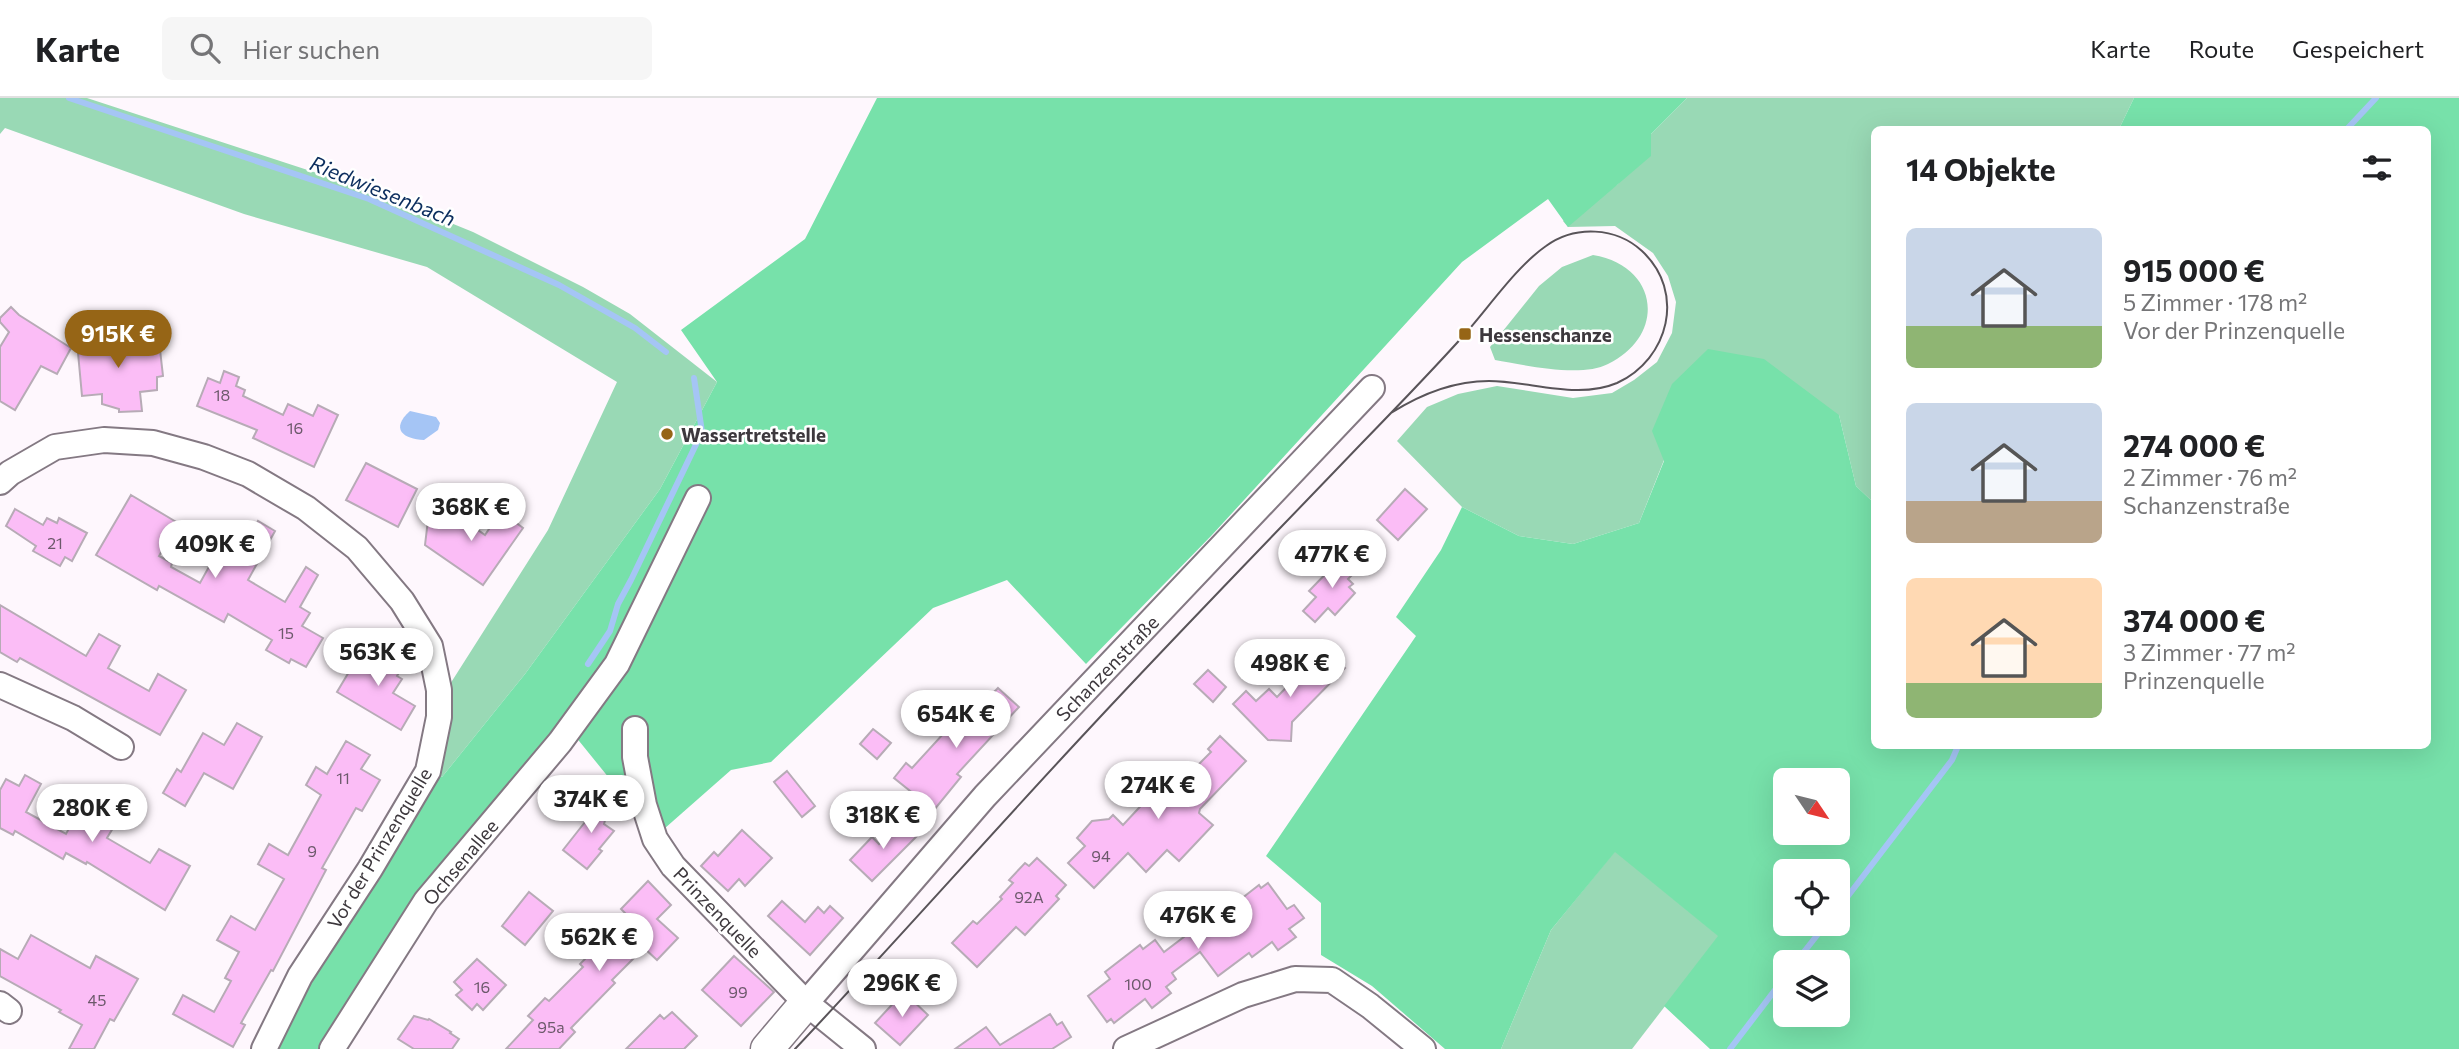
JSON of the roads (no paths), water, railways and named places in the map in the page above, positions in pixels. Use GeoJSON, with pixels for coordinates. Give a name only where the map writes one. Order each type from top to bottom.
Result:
{"type":"FeatureCollection","features":[{"type":"Feature","properties":{"kind":"street","name":"Schanzenstraße"},"geometry":{"type":"LineString","coordinates":[[767,1049],[985,796],[1371,388]]}},
{"type":"Feature","properties":{"kind":"street","name":"Vor der Prinzenquelle"},"geometry":{"type":"LineString","coordinates":[[0,482],[10,473],[55,447],[104,440],[153,443],[204,457],[260,481],[306,508],[356,548],[402,601],[430,646],[439,690],[439,717],[428,771],[370,869],[300,976],[264,1049]]}},
{"type":"Feature","properties":{"kind":"street","name":"Ochsenallee"},"geometry":{"type":"LineString","coordinates":[[332,1049],[426,901],[560,742],[617,664],[698,498]]}},
{"type":"Feature","properties":{"kind":"street"},"geometry":{"type":"LineString","coordinates":[[0,685],[73,718],[121,747]]}},
{"type":"Feature","properties":{"kind":"street","name":"Prinzenquelle"},"geometry":{"type":"LineString","coordinates":[[635,729],[635,757],[644,805],[655,839],[673,866],[806,1003],[863,1049]]}},
{"type":"Feature","properties":{"kind":"street"},"geometry":{"type":"LineString","coordinates":[[1126,1049],[1243,995],[1295,979],[1332,980],[1370,1006],[1423,1049]]}},
{"type":"Feature","properties":{"kind":"water"},"geometry":{"type":"Polygon","coordinates":[[[410,411],[436,417],[440,423],[438,430],[424,440],[405,435],[400,428],[401,423],[410,411]]]}},
{"type":"Feature","properties":{"kind":"waterway","name":"Riedwiesenbach"},"geometry":{"type":"LineString","coordinates":[[69,98],[369,199],[559,285],[635,328],[666,352]]}},
{"type":"Feature","properties":{"kind":"waterway"},"geometry":{"type":"LineString","coordinates":[[2350,126],[2376,98]]}},
{"type":"Feature","properties":{"kind":"waterway","name":"Riedwiesenbach"},"geometry":{"type":"LineString","coordinates":[[588,664],[610,631],[618,604],[702,432],[694,378]]}},
{"type":"Feature","properties":{"kind":"waterway"},"geometry":{"type":"LineString","coordinates":[[1850,893],[1952,760],[1957,749]]}},
{"type":"Feature","properties":{"kind":"waterway"},"geometry":{"type":"LineString","coordinates":[[1805,950],[1817,936]]}},
{"type":"Feature","properties":{"kind":"waterway"},"geometry":{"type":"LineString","coordinates":[[1730,1049],[1773,993]]}},
{"type":"Feature","properties":{"kind":"tram line"},"geometry":{"type":"LineString","coordinates":[[795,1049],[1122,694],[1439,362],[1535,254],[1557,239],[1570,235],[1582,232],[1608,233],[1632,243],[1656,267],[1664,286],[1666,323],[1649,358],[1635,372],[1617,383],[1586,390],[1489,381],[1463,383],[1438,390],[1391,413]]}},
{"type":"Feature","properties":{"kind":"place","name":"Hessenschanze"},"geometry":{"type":"Point","coordinates":[1465,334]}},
{"type":"Feature","properties":{"kind":"place","name":"Wassertretstelle"},"geometry":{"type":"Point","coordinates":[667,434]}}]}
